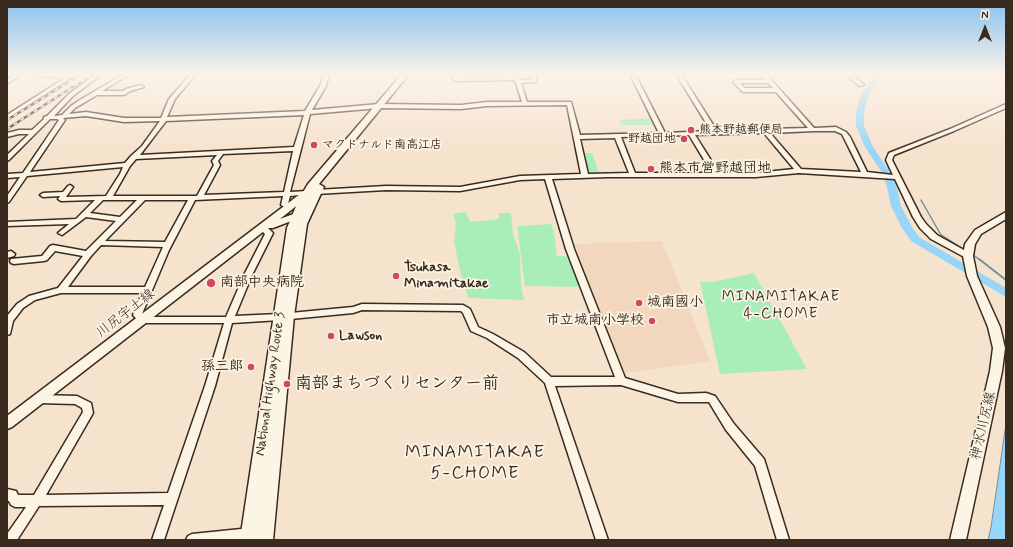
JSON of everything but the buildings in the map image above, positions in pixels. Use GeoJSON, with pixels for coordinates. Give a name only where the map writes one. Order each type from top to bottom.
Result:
{"type":"FeatureCollection","features":[{"type":"Feature","properties":{"kind":"highway","name":"National Highway Route 3"},"geometry":{"type":"LineString","coordinates":[[382,107],[387,100]]}},
{"type":"Feature","properties":{"kind":"highway","name":"National Highway Route 3"},"geometry":{"type":"LineString","coordinates":[[250,537],[284,316],[302,224],[299,215],[312,192],[389,100]]}},
{"type":"Feature","properties":{"kind":"highway","name":"National Highway Route 3"},"geometry":{"type":"LineString","coordinates":[[264,536],[284,316]]}},
{"type":"Feature","properties":{"kind":"main road","name":"川尻宇土線"},"geometry":{"type":"LineString","coordinates":[[7,423],[275,218],[299,215]]}},
{"type":"Feature","properties":{"kind":"main road","name":"川尻宇土線"},"geometry":{"type":"LineString","coordinates":[[263,228],[286,225],[299,215]]}},
{"type":"Feature","properties":{"kind":"main road","name":"川尻宇土線"},"geometry":{"type":"LineString","coordinates":[[263,228],[299,215]]}},
{"type":"Feature","properties":{"kind":"main road"},"geometry":{"type":"LineString","coordinates":[[968,258],[970,244],[974,237],[989,224],[1006,215]]}},
{"type":"Feature","properties":{"kind":"main road","name":"神水川尻線"},"geometry":{"type":"LineString","coordinates":[[958,540],[996,371],[999,348],[994,327],[975,285],[968,258]]}},
{"type":"Feature","properties":{"kind":"street"},"geometry":{"type":"LineString","coordinates":[[7,117],[36,100]]}},
{"type":"Feature","properties":{"kind":"street"},"geometry":{"type":"LineString","coordinates":[[7,159],[32,132],[66,100]]}},
{"type":"Feature","properties":{"kind":"street"},"geometry":{"type":"LineString","coordinates":[[7,201],[62,120],[62,116],[85,100]]}},
{"type":"Feature","properties":{"kind":"street"},"geometry":{"type":"LineString","coordinates":[[62,233],[104,198],[124,174],[127,165],[144,146],[164,119],[172,100]]}},
{"type":"Feature","properties":{"kind":"street"},"geometry":{"type":"LineString","coordinates":[[299,215],[284,206],[297,149],[308,112],[315,100]]}},
{"type":"Feature","properties":{"kind":"street"},"geometry":{"type":"LineString","coordinates":[[645,100],[663,134]]}},
{"type":"Feature","properties":{"kind":"street"},"geometry":{"type":"LineString","coordinates":[[694,100],[715,132]]}},
{"type":"Feature","properties":{"kind":"street"},"geometry":{"type":"LineString","coordinates":[[786,100],[813,130]]}},
{"type":"Feature","properties":{"kind":"street"},"geometry":{"type":"LineString","coordinates":[[46,118],[86,114],[124,120],[164,119],[382,107],[461,107],[487,104],[568,103],[585,176]]}},
{"type":"Feature","properties":{"kind":"street"},"geometry":{"type":"LineString","coordinates":[[968,258],[934,237],[923,226],[917,217],[889,160],[891,154],[952,130],[1006,106]]}},
{"type":"Feature","properties":{"kind":"street"},"geometry":{"type":"LineString","coordinates":[[577,137],[836,129],[844,133],[866,174]]}},
{"type":"Feature","properties":{"kind":"street"},"geometry":{"type":"LineString","coordinates":[[766,130],[799,171]]}},
{"type":"Feature","properties":{"kind":"street"},"geometry":{"type":"LineString","coordinates":[[7,135],[19,132],[32,132]]}},
{"type":"Feature","properties":{"kind":"street"},"geometry":{"type":"LineString","coordinates":[[691,133],[716,174]]}},
{"type":"Feature","properties":{"kind":"street"},"geometry":{"type":"LineString","coordinates":[[617,135],[634,175]]}},
{"type":"Feature","properties":{"kind":"street"},"geometry":{"type":"LineString","coordinates":[[133,157],[297,149]]}},
{"type":"Feature","properties":{"kind":"street"},"geometry":{"type":"LineString","coordinates":[[222,152],[216,161],[217,165],[168,245],[137,315],[142,320],[229,320],[354,310],[362,307],[463,308],[467,311],[474,329],[490,336],[521,355],[549,380],[602,540]]}},
{"type":"Feature","properties":{"kind":"street"},"geometry":{"type":"LineString","coordinates":[[7,176],[127,165]]}},
{"type":"Feature","properties":{"kind":"street"},"geometry":{"type":"LineString","coordinates":[[70,187],[61,198],[196,198],[386,188],[460,189],[520,178],[585,176],[716,174],[756,175],[799,171],[866,174],[897,178]]}},
{"type":"Feature","properties":{"kind":"street"},"geometry":{"type":"LineString","coordinates":[[548,178],[570,249],[621,381]]}},
{"type":"Feature","properties":{"kind":"street"},"geometry":{"type":"LineString","coordinates":[[43,195],[65,194]]}},
{"type":"Feature","properties":{"kind":"street"},"geometry":{"type":"LineString","coordinates":[[61,290],[88,254],[142,199]]}},
{"type":"Feature","properties":{"kind":"street"},"geometry":{"type":"LineString","coordinates":[[83,216],[122,220]]}},
{"type":"Feature","properties":{"kind":"street"},"geometry":{"type":"LineString","coordinates":[[7,224],[76,221]]}},
{"type":"Feature","properties":{"kind":"street"},"geometry":{"type":"LineString","coordinates":[[158,540],[210,386],[229,320],[248,275],[269,233],[263,228]]}},
{"type":"Feature","properties":{"kind":"street"},"geometry":{"type":"LineString","coordinates":[[100,243],[168,245]]}},
{"type":"Feature","properties":{"kind":"street"},"geometry":{"type":"LineString","coordinates":[[11,257],[44,258],[53,248],[88,254]]}},
{"type":"Feature","properties":{"kind":"street"},"geometry":{"type":"LineString","coordinates":[[7,332],[8,320],[20,306],[32,298],[61,290],[148,290]]}},
{"type":"Feature","properties":{"kind":"street"},"geometry":{"type":"LineString","coordinates":[[549,380],[559,382],[621,381],[678,398],[706,397],[712,400],[730,427],[760,463],[783,540]]}},
{"type":"Feature","properties":{"kind":"street"},"geometry":{"type":"LineString","coordinates":[[10,540],[37,500],[88,413],[87,406],[77,400],[39,398]]}},
{"type":"Feature","properties":{"kind":"street"},"geometry":{"type":"LineString","coordinates":[[7,495],[12,495],[15,501],[172,499]]}},
{"type":"Feature","properties":{"kind":"street"},"geometry":{"type":"LineString","coordinates":[[192,540],[264,536]]}},
{"type":"Feature","properties":{"kind":"shaded area","name":"城南國小"},"geometry":{"type":"Polygon","coordinates":[[[662,241],[710,361],[618,374],[569,244],[662,241]]]}},
{"type":"Feature","properties":{"kind":"green space"},"geometry":{"type":"Polygon","coordinates":[[[653,118],[656,125],[622,125],[619,120],[653,118]]]}},
{"type":"Feature","properties":{"kind":"green space"},"geometry":{"type":"Polygon","coordinates":[[[582,153],[592,153],[599,173],[589,174],[582,153]]]}},
{"type":"Feature","properties":{"kind":"green space"},"geometry":{"type":"Polygon","coordinates":[[[746,160],[755,173],[718,172],[712,161],[746,160]]]}},
{"type":"Feature","properties":{"kind":"green space"},"geometry":{"type":"Polygon","coordinates":[[[466,212],[470,222],[499,219],[499,213],[511,213],[513,234],[520,254],[521,286],[524,300],[468,298],[460,271],[454,241],[456,223],[453,214],[466,212]]]}},
{"type":"Feature","properties":{"kind":"green space"},"geometry":{"type":"Polygon","coordinates":[[[551,224],[554,232],[557,256],[569,256],[582,287],[525,286],[517,226],[551,224]]]}},
{"type":"Feature","properties":{"kind":"green space"},"geometry":{"type":"Polygon","coordinates":[[[754,273],[807,369],[720,374],[700,282],[713,282],[754,273]]]}},
{"type":"Feature","properties":{"kind":"water"},"geometry":{"type":"Polygon","coordinates":[[[1006,424],[1006,540],[988,540],[991,527],[1006,424]]]}},
{"type":"Feature","properties":{"kind":"waterway"},"geometry":{"type":"LineString","coordinates":[[864,100],[860,112],[860,126],[869,147],[885,171],[892,187],[896,206],[907,228],[915,239],[1006,293]]}},
{"type":"Feature","properties":{"kind":"waterway"},"geometry":{"type":"LineString","coordinates":[[921,200],[941,235],[966,251]]}},
{"type":"Feature","properties":{"kind":"waterway"},"geometry":{"type":"LineString","coordinates":[[972,254],[980,260]]}},
{"type":"Feature","properties":{"kind":"waterway"},"geometry":{"type":"LineString","coordinates":[[979,259],[1006,280]]}},
{"type":"Feature","properties":{"kind":"railway"},"geometry":{"type":"LineString","coordinates":[[7,120],[40,100]]}},
{"type":"Feature","properties":{"kind":"railway"},"geometry":{"type":"LineString","coordinates":[[7,129],[53,100]]}},
{"type":"Feature","properties":{"kind":"place","name":"熊本野越郵便局"},"geometry":{"type":"Point","coordinates":[691,130]}},
{"type":"Feature","properties":{"kind":"place","name":"野越団地"},"geometry":{"type":"Point","coordinates":[684,139]}},
{"type":"Feature","properties":{"kind":"place","name":"マクドナルド南高江店"},"geometry":{"type":"Point","coordinates":[314,145]}},
{"type":"Feature","properties":{"kind":"place","name":"熊本市営野越団地"},"geometry":{"type":"Point","coordinates":[651,169]}},
{"type":"Feature","properties":{"kind":"place","name":"Tsukasa Minamitakae"},"geometry":{"type":"Point","coordinates":[396,276]}},
{"type":"Feature","properties":{"kind":"place","name":"南部中央病院"},"geometry":{"type":"Point","coordinates":[211,283]}},
{"type":"Feature","properties":{"kind":"place","name":"城南國小"},"geometry":{"type":"Point","coordinates":[639,303]}},
{"type":"Feature","properties":{"kind":"place","name":"市立城南小学校"},"geometry":{"type":"Point","coordinates":[652,321]}},
{"type":"Feature","properties":{"kind":"place","name":"Lawson"},"geometry":{"type":"Point","coordinates":[331,336]}},
{"type":"Feature","properties":{"kind":"place","name":"孫三郎"},"geometry":{"type":"Point","coordinates":[251,367]}},
{"type":"Feature","properties":{"kind":"place","name":"南部まちづくりセンター前"},"geometry":{"type":"Point","coordinates":[287,384]}},
{"type":"Feature","properties":{"kind":"district","name":"MINAMITAKAE 4-CHOME"},"geometry":{"type":"Point","coordinates":[781,306]}},
{"type":"Feature","properties":{"kind":"district","name":"MINAMITAKAE 5-CHOME"},"geometry":{"type":"Point","coordinates":[475,463]}}]}
